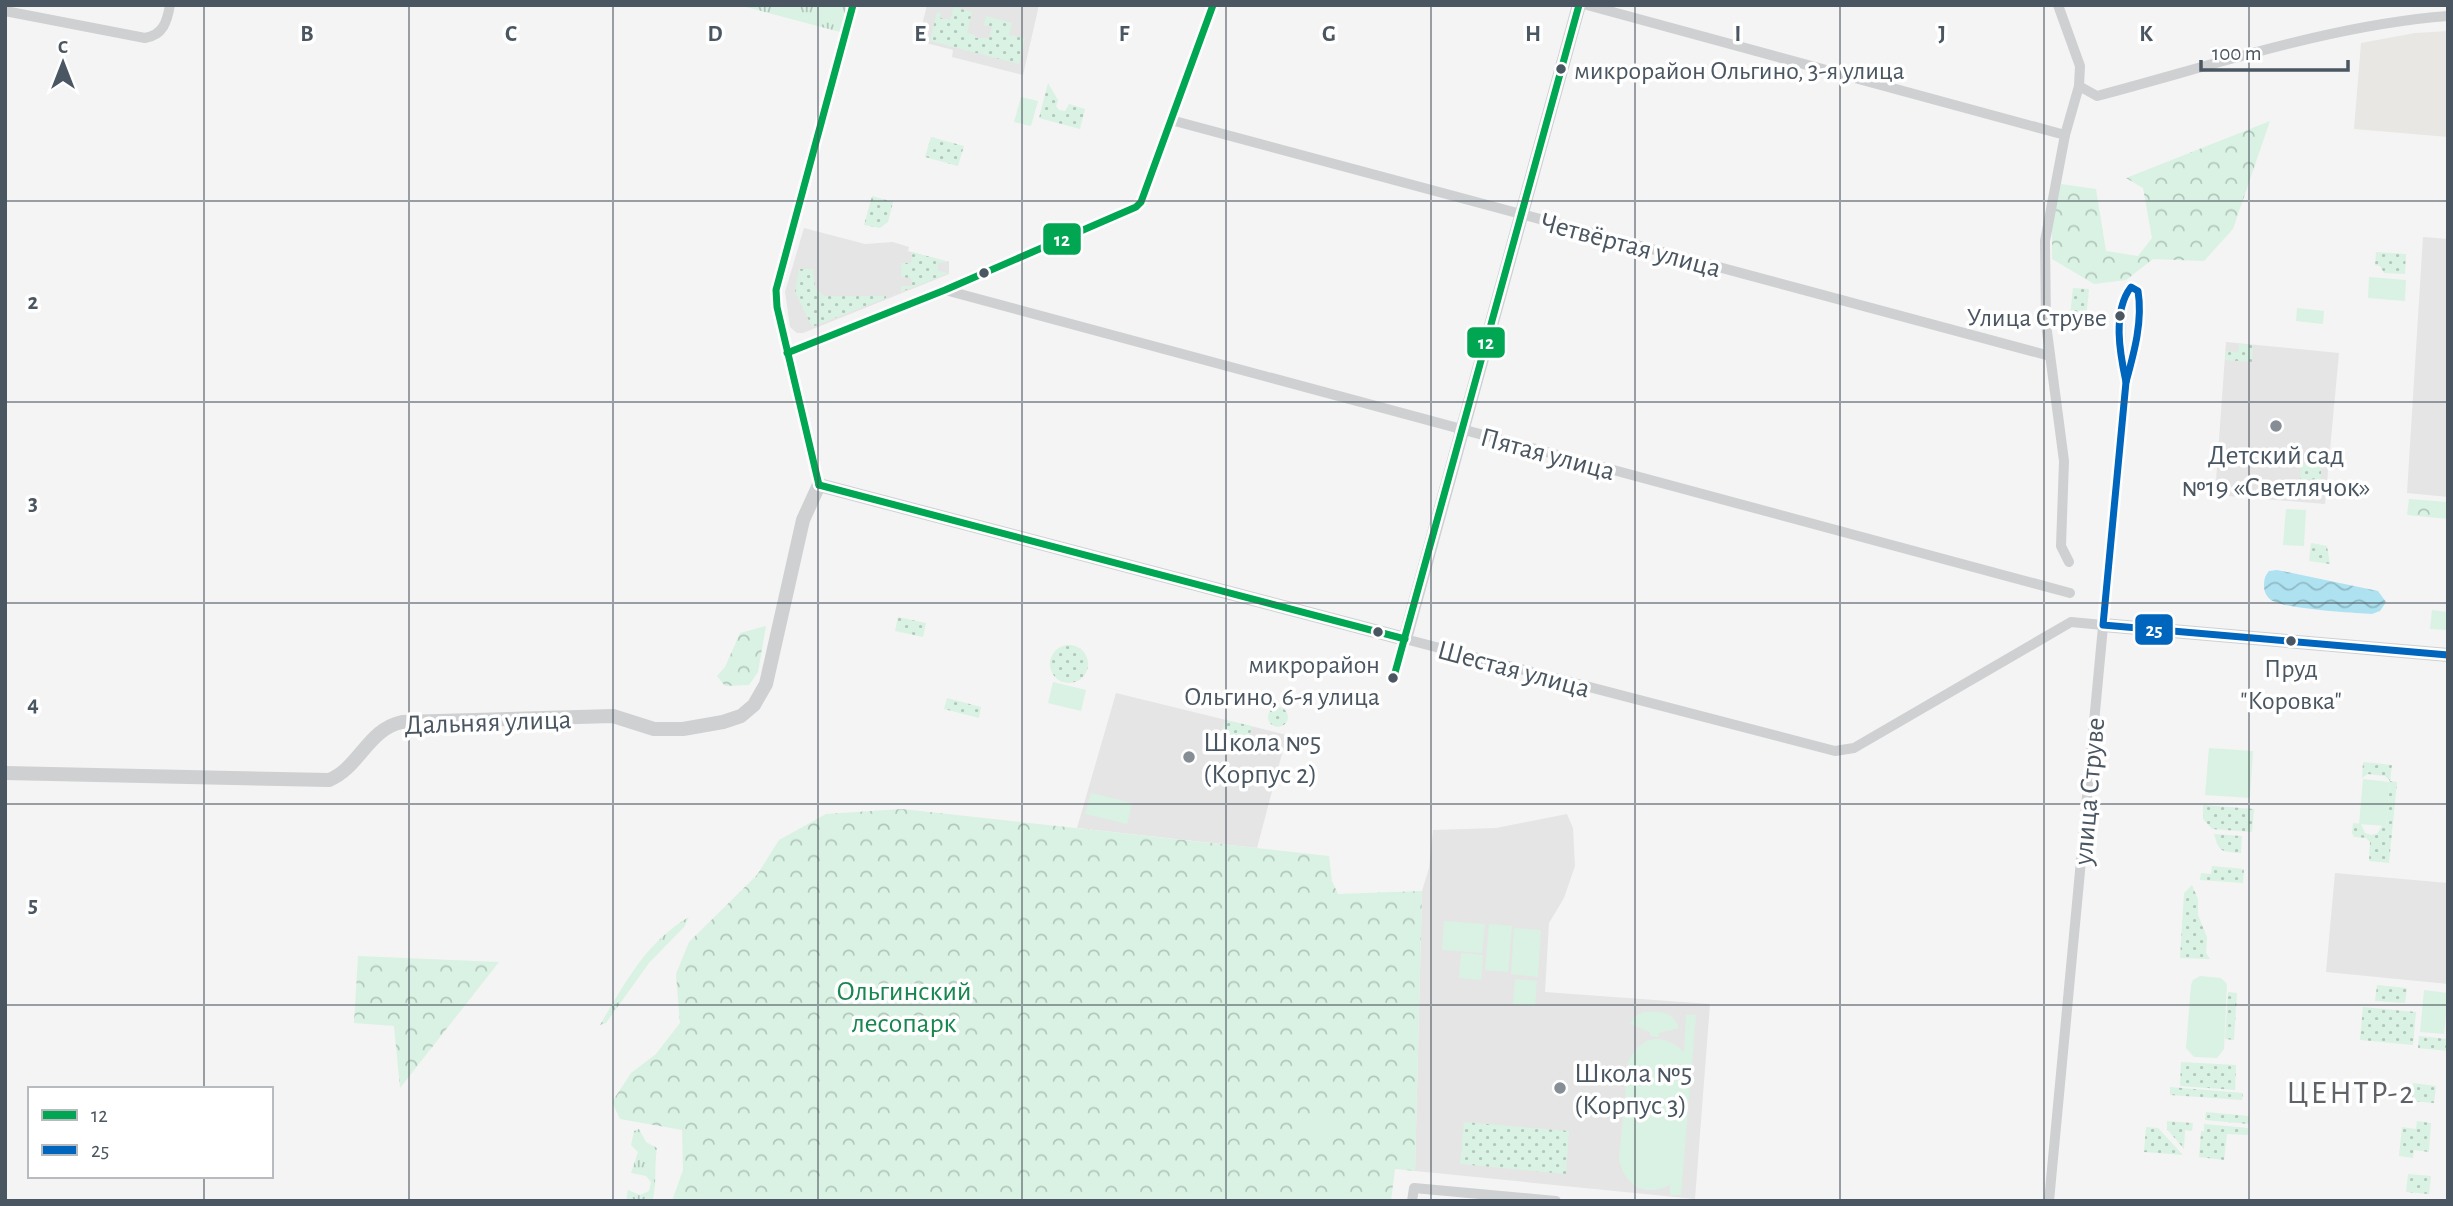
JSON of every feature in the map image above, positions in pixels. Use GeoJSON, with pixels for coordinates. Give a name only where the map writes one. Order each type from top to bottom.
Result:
{"type":"FeatureCollection","features":[{"type":"Feature","properties":{"kind":"street"},"geometry":{"type":"LineString","coordinates":[[5,11],[145,38],[154,36],[166,25],[170,5]]}},
{"type":"Feature","properties":{"kind":"street"},"geometry":{"type":"LineString","coordinates":[[818,485],[775,299],[853,5]]}},
{"type":"Feature","properties":{"kind":"street"},"geometry":{"type":"LineString","coordinates":[[787,353],[946,290],[1136,207],[1141,202],[1213,5]]}},
{"type":"Feature","properties":{"kind":"street"},"geometry":{"type":"LineString","coordinates":[[1405,639],[1579,5]]}},
{"type":"Feature","properties":{"kind":"street"},"geometry":{"type":"LineString","coordinates":[[1587,5],[2065,135]]}},
{"type":"Feature","properties":{"kind":"street"},"geometry":{"type":"LineString","coordinates":[[2058,5],[2080,66],[2079,86],[2065,135],[2045,234],[2046,324],[2064,461],[2061,546],[2069,562]]}},
{"type":"Feature","properties":{"kind":"street"},"geometry":{"type":"LineString","coordinates":[[2079,86],[2097,96],[2303,41],[2413,19],[2448,16]]}},
{"type":"Feature","properties":{"kind":"street","name":"Четвёртая улица"},"geometry":{"type":"LineString","coordinates":[[1171,120],[2050,356]]}},
{"type":"Feature","properties":{"kind":"street","name":"улица Струве"},"geometry":{"type":"LineString","coordinates":[[2049,1201],[2126,382],[2134,350],[2139,300],[2134,286],[2127,289],[2124,295],[2121,336],[2126,382]]}},
{"type":"Feature","properties":{"kind":"street","name":"Пятая улица"},"geometry":{"type":"LineString","coordinates":[[946,290],[2070,593]]}},
{"type":"Feature","properties":{"kind":"street","name":"Шестая улица"},"geometry":{"type":"LineString","coordinates":[[818,485],[1835,751],[1854,748],[2071,622],[2103,625]]}},
{"type":"Feature","properties":{"kind":"street","name":"Дальняя улица"},"geometry":{"type":"LineString","coordinates":[[5,773],[329,780],[345,769],[382,731],[392,724],[402,722],[613,716],[647,727],[673,729],[723,722],[747,711],[763,692],[803,520],[818,485]]}},
{"type":"Feature","properties":{"kind":"street"},"geometry":{"type":"LineString","coordinates":[[2103,625],[2448,655]]}},
{"type":"Feature","properties":{"kind":"street"},"geometry":{"type":"LineString","coordinates":[[1412,1201],[1414,1188],[1556,1201]]}},
{"type":"Feature","properties":{"kind":"shaded area"},"geometry":{"type":"Polygon","coordinates":[[[927,5],[1039,5],[1023,75],[952,57],[953,50],[918,41],[927,5]]]}},
{"type":"Feature","properties":{"kind":"shaded area"},"geometry":{"type":"Polygon","coordinates":[[[2448,31],[2448,137],[2354,129],[2361,43],[2415,33],[2448,31]]]}},
{"type":"Feature","properties":{"kind":"shaded area"},"geometry":{"type":"Polygon","coordinates":[[[804,228],[865,244],[893,242],[909,247],[908,251],[949,262],[949,274],[803,333],[797,333],[790,327],[785,292],[804,228]]]}},
{"type":"Feature","properties":{"kind":"shaded area"},"geometry":{"type":"Polygon","coordinates":[[[2423,237],[2448,239],[2448,497],[2407,493],[2423,237]]]}},
{"type":"Feature","properties":{"kind":"shaded area","name":"Детский сад №19 «Светлячок»"},"geometry":{"type":"Polygon","coordinates":[[[2226,342],[2339,353],[2325,504],[2215,495],[2226,342]]]}},
{"type":"Feature","properties":{"kind":"shaded area","name":"Школа №5 (Корпус 2)"},"geometry":{"type":"Polygon","coordinates":[[[1116,693],[1287,735],[1257,848],[1077,828],[1116,693]]]}},
{"type":"Feature","properties":{"kind":"shaded area","name":"Школа №5 (Корпус 3)"},"geometry":{"type":"Polygon","coordinates":[[[1567,814],[1573,828],[1575,866],[1564,898],[1549,923],[1545,992],[1710,1004],[1695,1199],[1415,1171],[1422,891],[1429,868],[1433,830],[1496,828],[1567,814]]]}},
{"type":"Feature","properties":{"kind":"shaded area"},"geometry":{"type":"Polygon","coordinates":[[[2335,873],[2448,883],[2448,984],[2326,972],[2335,873]]]}},
{"type":"Feature","properties":{"kind":"green space"},"geometry":{"type":"Polygon","coordinates":[[[739,5],[847,5],[840,32],[739,5]]]}},
{"type":"Feature","properties":{"kind":"green space"},"geometry":{"type":"Polygon","coordinates":[[[954,7],[972,12],[967,33],[975,35],[975,38],[989,38],[992,27],[984,25],[986,16],[1012,23],[1009,35],[1025,38],[1019,64],[930,41],[937,12],[941,13],[940,18],[950,20],[954,7]]]}},
{"type":"Feature","properties":{"kind":"green space"},"geometry":{"type":"Polygon","coordinates":[[[1048,83],[1058,100],[1056,106],[1059,110],[1065,111],[1069,104],[1085,109],[1080,129],[1039,118],[1048,83]]]}},
{"type":"Feature","properties":{"kind":"green space"},"geometry":{"type":"Polygon","coordinates":[[[1021,97],[1038,101],[1031,126],[1014,122],[1021,97]]]}},
{"type":"Feature","properties":{"kind":"green space"},"geometry":{"type":"Polygon","coordinates":[[[2270,121],[2233,229],[2204,261],[2153,259],[2126,280],[2094,284],[2052,259],[2052,225],[2061,184],[2096,189],[2106,251],[2138,256],[2152,238],[2143,188],[2126,178],[2270,121]]]}},
{"type":"Feature","properties":{"kind":"green space"},"geometry":{"type":"Polygon","coordinates":[[[931,137],[964,146],[958,166],[925,157],[931,137]]]}},
{"type":"Feature","properties":{"kind":"green space"},"geometry":{"type":"Polygon","coordinates":[[[872,196],[893,202],[888,222],[880,228],[864,225],[872,196]]]}},
{"type":"Feature","properties":{"kind":"green space"},"geometry":{"type":"Polygon","coordinates":[[[912,252],[949,262],[938,263],[938,271],[949,273],[901,292],[901,286],[912,286],[911,278],[901,277],[901,263],[911,263],[912,252]]]}},
{"type":"Feature","properties":{"kind":"green space"},"geometry":{"type":"Polygon","coordinates":[[[2376,252],[2406,254],[2405,274],[2384,273],[2380,266],[2375,265],[2376,252]]]}},
{"type":"Feature","properties":{"kind":"green space"},"geometry":{"type":"Polygon","coordinates":[[[799,269],[813,269],[815,287],[824,296],[886,298],[812,327],[795,292],[799,269]]]}},
{"type":"Feature","properties":{"kind":"green space"},"geometry":{"type":"Polygon","coordinates":[[[2369,277],[2406,280],[2405,301],[2368,298],[2369,277]]]}},
{"type":"Feature","properties":{"kind":"green space"},"geometry":{"type":"Polygon","coordinates":[[[2073,288],[2089,289],[2086,317],[2070,316],[2073,288]]]}},
{"type":"Feature","properties":{"kind":"green space"},"geometry":{"type":"Polygon","coordinates":[[[2297,308],[2324,311],[2323,324],[2296,321],[2297,308]]]}},
{"type":"Feature","properties":{"kind":"green space"},"geometry":{"type":"Polygon","coordinates":[[[2239,344],[2253,345],[2252,362],[2225,360],[2226,351],[2238,352],[2239,344]]]}},
{"type":"Feature","properties":{"kind":"green space"},"geometry":{"type":"Polygon","coordinates":[[[2301,464],[2321,465],[2321,480],[2300,479],[2301,464]]]}},
{"type":"Feature","properties":{"kind":"green space"},"geometry":{"type":"Polygon","coordinates":[[[2409,499],[2448,502],[2448,519],[2407,515],[2409,499]]]}},
{"type":"Feature","properties":{"kind":"green space"},"geometry":{"type":"Polygon","coordinates":[[[2286,509],[2306,510],[2304,546],[2283,545],[2286,509]]]}},
{"type":"Feature","properties":{"kind":"green space"},"geometry":{"type":"Polygon","coordinates":[[[2311,543],[2327,546],[2330,564],[2309,561],[2311,543]]]}},
{"type":"Feature","properties":{"kind":"green space"},"geometry":{"type":"Polygon","coordinates":[[[2432,610],[2448,612],[2448,630],[2430,629],[2432,610]]]}},
{"type":"Feature","properties":{"kind":"green space"},"geometry":{"type":"Polygon","coordinates":[[[898,617],[926,623],[923,637],[895,631],[898,617]]]}},
{"type":"Feature","properties":{"kind":"green space"},"geometry":{"type":"Polygon","coordinates":[[[766,626],[758,672],[749,685],[725,686],[717,676],[725,667],[740,633],[766,626]]]}},
{"type":"Feature","properties":{"kind":"green space"},"geometry":{"type":"Polygon","coordinates":[[[1069,645],[1083,650],[1088,664],[1083,678],[1069,683],[1055,678],[1050,664],[1055,650],[1069,645]]]}},
{"type":"Feature","properties":{"kind":"green space"},"geometry":{"type":"Polygon","coordinates":[[[1053,682],[1086,690],[1081,711],[1048,703],[1053,682]]]}},
{"type":"Feature","properties":{"kind":"green space"},"geometry":{"type":"Polygon","coordinates":[[[947,698],[981,707],[979,718],[944,709],[947,698]]]}},
{"type":"Feature","properties":{"kind":"green space"},"geometry":{"type":"Polygon","coordinates":[[[1278,707],[1285,710],[1288,717],[1285,724],[1278,727],[1271,724],[1268,717],[1271,710],[1278,707]]]}},
{"type":"Feature","properties":{"kind":"green space"},"geometry":{"type":"Polygon","coordinates":[[[1225,720],[1252,726],[1248,744],[1220,737],[1225,720]]]}},
{"type":"Feature","properties":{"kind":"green space"},"geometry":{"type":"Polygon","coordinates":[[[2209,748],[2253,751],[2250,798],[2205,795],[2209,748]]]}},
{"type":"Feature","properties":{"kind":"green space"},"geometry":{"type":"Polygon","coordinates":[[[2363,762],[2392,765],[2390,781],[2385,776],[2368,774],[2362,778],[2363,762]]]}},
{"type":"Feature","properties":{"kind":"green space"},"geometry":{"type":"Polygon","coordinates":[[[2363,779],[2390,782],[2386,826],[2359,824],[2363,779]]]}},
{"type":"Feature","properties":{"kind":"green space"},"geometry":{"type":"Polygon","coordinates":[[[2390,781],[2397,782],[2389,863],[2369,861],[2370,842],[2366,838],[2354,837],[2353,823],[2361,824],[2365,833],[2371,835],[2377,834],[2382,826],[2386,826],[2390,781]]]}},
{"type":"Feature","properties":{"kind":"green space"},"geometry":{"type":"Polygon","coordinates":[[[1091,793],[1132,803],[1127,824],[1085,814],[1091,793]]]}},
{"type":"Feature","properties":{"kind":"green space"},"geometry":{"type":"Polygon","coordinates":[[[2203,805],[2254,809],[2252,832],[2212,829],[2203,819],[2203,805]]]}},
{"type":"Feature","properties":{"kind":"green space","name":"Ольгинский лесопарк"},"geometry":{"type":"Polygon","coordinates":[[[902,809],[1329,856],[1332,881],[1338,894],[1422,891],[1415,1171],[1395,1169],[1391,1201],[672,1201],[683,1170],[682,1130],[620,1119],[612,1102],[631,1073],[656,1054],[680,1023],[676,974],[689,942],[757,875],[779,840],[826,814],[902,809]]]}},
{"type":"Feature","properties":{"kind":"green space"},"geometry":{"type":"Polygon","coordinates":[[[2214,834],[2242,836],[2241,853],[2222,850],[2214,834]]]}},
{"type":"Feature","properties":{"kind":"green space"},"geometry":{"type":"Polygon","coordinates":[[[2212,866],[2244,869],[2243,883],[2200,880],[2201,873],[2211,874],[2212,866]]]}},
{"type":"Feature","properties":{"kind":"green space"},"geometry":{"type":"Polygon","coordinates":[[[2192,885],[2198,899],[2198,915],[2207,937],[2206,953],[2210,959],[2180,958],[2184,893],[2192,885]]]}},
{"type":"Feature","properties":{"kind":"green space"},"geometry":{"type":"Polygon","coordinates":[[[689,917],[684,927],[649,963],[606,1023],[600,1025],[649,951],[689,917]]]}},
{"type":"Feature","properties":{"kind":"green space"},"geometry":{"type":"Polygon","coordinates":[[[1444,921],[1485,924],[1482,953],[1442,950],[1444,921]]]}},
{"type":"Feature","properties":{"kind":"green space"},"geometry":{"type":"Polygon","coordinates":[[[1489,924],[1512,926],[1508,972],[1485,970],[1489,924]]]}},
{"type":"Feature","properties":{"kind":"green space"},"geometry":{"type":"Polygon","coordinates":[[[1514,928],[1541,930],[1538,977],[1511,974],[1514,928]]]}},
{"type":"Feature","properties":{"kind":"green space"},"geometry":{"type":"Polygon","coordinates":[[[1461,953],[1483,955],[1481,980],[1459,978],[1461,953]]]}},
{"type":"Feature","properties":{"kind":"green space"},"geometry":{"type":"Polygon","coordinates":[[[358,956],[499,962],[400,1088],[394,1026],[354,1023],[358,956]]]}},
{"type":"Feature","properties":{"kind":"green space"},"geometry":{"type":"Polygon","coordinates":[[[2200,976],[2221,978],[2227,984],[2224,1049],[2217,1058],[2194,1057],[2186,1048],[2191,985],[2193,980],[2200,976]]]}},
{"type":"Feature","properties":{"kind":"green space"},"geometry":{"type":"Polygon","coordinates":[[[1515,979],[1537,981],[1535,1006],[1513,1004],[1515,979]]]}},
{"type":"Feature","properties":{"kind":"green space"},"geometry":{"type":"Polygon","coordinates":[[[2377,985],[2407,988],[2405,1003],[2375,1001],[2377,985]]]}},
{"type":"Feature","properties":{"kind":"green space"},"geometry":{"type":"Polygon","coordinates":[[[2424,990],[2448,993],[2444,1034],[2420,1032],[2424,990]]]}},
{"type":"Feature","properties":{"kind":"green space"},"geometry":{"type":"Polygon","coordinates":[[[2228,992],[2237,993],[2234,1040],[2225,1039],[2228,992]]]}},
{"type":"Feature","properties":{"kind":"green space"},"geometry":{"type":"Polygon","coordinates":[[[2363,1007],[2416,1012],[2413,1045],[2360,1040],[2363,1007]]]}},
{"type":"Feature","properties":{"kind":"green space"},"geometry":{"type":"Polygon","coordinates":[[[1644,1012],[1670,1015],[1679,1028],[1659,1033],[1658,1037],[1650,1036],[1650,1032],[1630,1024],[1635,1016],[1644,1012]]]}},
{"type":"Feature","properties":{"kind":"green space"},"geometry":{"type":"Polygon","coordinates":[[[1686,1015],[1696,1015],[1681,1195],[1670,1195],[1670,1185],[1652,1190],[1632,1183],[1626,1177],[1619,1160],[1628,1063],[1639,1047],[1652,1040],[1668,1041],[1684,1052],[1686,1015]]]}},
{"type":"Feature","properties":{"kind":"green space"},"geometry":{"type":"Polygon","coordinates":[[[2419,1036],[2448,1039],[2448,1051],[2418,1048],[2419,1036]]]}},
{"type":"Feature","properties":{"kind":"green space"},"geometry":{"type":"Polygon","coordinates":[[[2181,1062],[2236,1065],[2235,1090],[2180,1086],[2181,1062]]]}},
{"type":"Feature","properties":{"kind":"green space"},"geometry":{"type":"Polygon","coordinates":[[[2413,1083],[2436,1086],[2434,1103],[2412,1101],[2413,1083]]]}},
{"type":"Feature","properties":{"kind":"green space"},"geometry":{"type":"Polygon","coordinates":[[[2170,1087],[2243,1093],[2242,1100],[2170,1095],[2170,1087]]]}},
{"type":"Feature","properties":{"kind":"green space"},"geometry":{"type":"Polygon","coordinates":[[[2206,1112],[2249,1116],[2249,1124],[2205,1120],[2206,1112]]]}},
{"type":"Feature","properties":{"kind":"green space"},"geometry":{"type":"Polygon","coordinates":[[[1313,1117],[1336,1117],[1336,1136],[1313,1136],[1313,1117]]]}},
{"type":"Feature","properties":{"kind":"green space"},"geometry":{"type":"Polygon","coordinates":[[[2167,1121],[2193,1123],[2192,1131],[2185,1130],[2184,1149],[2167,1129],[2167,1121]]]}},
{"type":"Feature","properties":{"kind":"green space"},"geometry":{"type":"Polygon","coordinates":[[[2417,1121],[2431,1123],[2429,1152],[2414,1150],[2413,1158],[2399,1156],[2402,1127],[2416,1129],[2417,1121]]]}},
{"type":"Feature","properties":{"kind":"green space"},"geometry":{"type":"Polygon","coordinates":[[[1464,1122],[1569,1131],[1566,1174],[1460,1164],[1464,1122]]]}},
{"type":"Feature","properties":{"kind":"green space"},"geometry":{"type":"Polygon","coordinates":[[[2204,1124],[2248,1128],[2248,1135],[2227,1134],[2224,1160],[2199,1157],[2204,1124]]]}},
{"type":"Feature","properties":{"kind":"green space"},"geometry":{"type":"Polygon","coordinates":[[[2146,1127],[2158,1128],[2183,1155],[2144,1152],[2146,1127]]]}},
{"type":"Feature","properties":{"kind":"green space"},"geometry":{"type":"Polygon","coordinates":[[[639,1129],[646,1142],[657,1148],[653,1199],[626,1201],[628,1190],[640,1195],[649,1191],[651,1182],[646,1176],[631,1173],[638,1152],[631,1145],[634,1131],[639,1129]]]}},
{"type":"Feature","properties":{"kind":"green space"},"geometry":{"type":"Polygon","coordinates":[[[2408,1174],[2431,1176],[2429,1194],[2406,1192],[2408,1174]]]}},
{"type":"Feature","properties":{"kind":"water"},"geometry":{"type":"Polygon","coordinates":[[[2277,570],[2378,591],[2386,602],[2380,611],[2372,614],[2319,610],[2278,603],[2268,597],[2264,586],[2269,571],[2277,570]]]}},
{"type":"Feature","properties":{"kind":"transit line","name":"12"},"geometry":{"type":"LineString","coordinates":[[819,485],[777,307],[776,290],[853,5]]}},
{"type":"Feature","properties":{"kind":"transit line","name":"12"},"geometry":{"type":"LineString","coordinates":[[787,353],[945,290],[1136,207],[1141,202],[1213,5]]}},
{"type":"Feature","properties":{"kind":"transit line","name":"12"},"geometry":{"type":"LineString","coordinates":[[1393,680],[1579,5]]}},
{"type":"Feature","properties":{"kind":"transit line","name":"25"},"geometry":{"type":"LineString","coordinates":[[2131,287],[2138,291],[2139,325],[2126,382],[2119,321],[2121,308],[2131,287]]}},
{"type":"Feature","properties":{"kind":"transit line","name":"25"},"geometry":{"type":"LineString","coordinates":[[2126,382],[2103,625],[2448,655]]}},
{"type":"Feature","properties":{"kind":"transit line","name":"12"},"geometry":{"type":"LineString","coordinates":[[819,485],[1405,639]]}},
{"type":"Feature","properties":{"kind":"place","name":"микрорайон Ольгино, 3-я улица"},"geometry":{"type":"Point","coordinates":[1561,69]}},
{"type":"Feature","properties":{"kind":"place","name":"Улица Струве"},"geometry":{"type":"Point","coordinates":[2120,316]}},
{"type":"Feature","properties":{"kind":"place","name":"Детский сад №19 «Светлячок»"},"geometry":{"type":"Point","coordinates":[2276,426]}},
{"type":"Feature","properties":{"kind":"place","name":"Пруд \"Коровка\""},"geometry":{"type":"Point","coordinates":[2291,641]}},
{"type":"Feature","properties":{"kind":"place","name":"микрорайон Ольгино, 6-я улица"},"geometry":{"type":"Point","coordinates":[1393,678]}},
{"type":"Feature","properties":{"kind":"place","name":"Школа №5 (Корпус 2)"},"geometry":{"type":"Point","coordinates":[1189,757]}},
{"type":"Feature","properties":{"kind":"place","name":"Школа №5 (Корпус 3)"},"geometry":{"type":"Point","coordinates":[1560,1088]}},
{"type":"Feature","properties":{"kind":"district","name":"ЦЕНТР-2"},"geometry":{"type":"Point","coordinates":[2351,1092]}}]}
